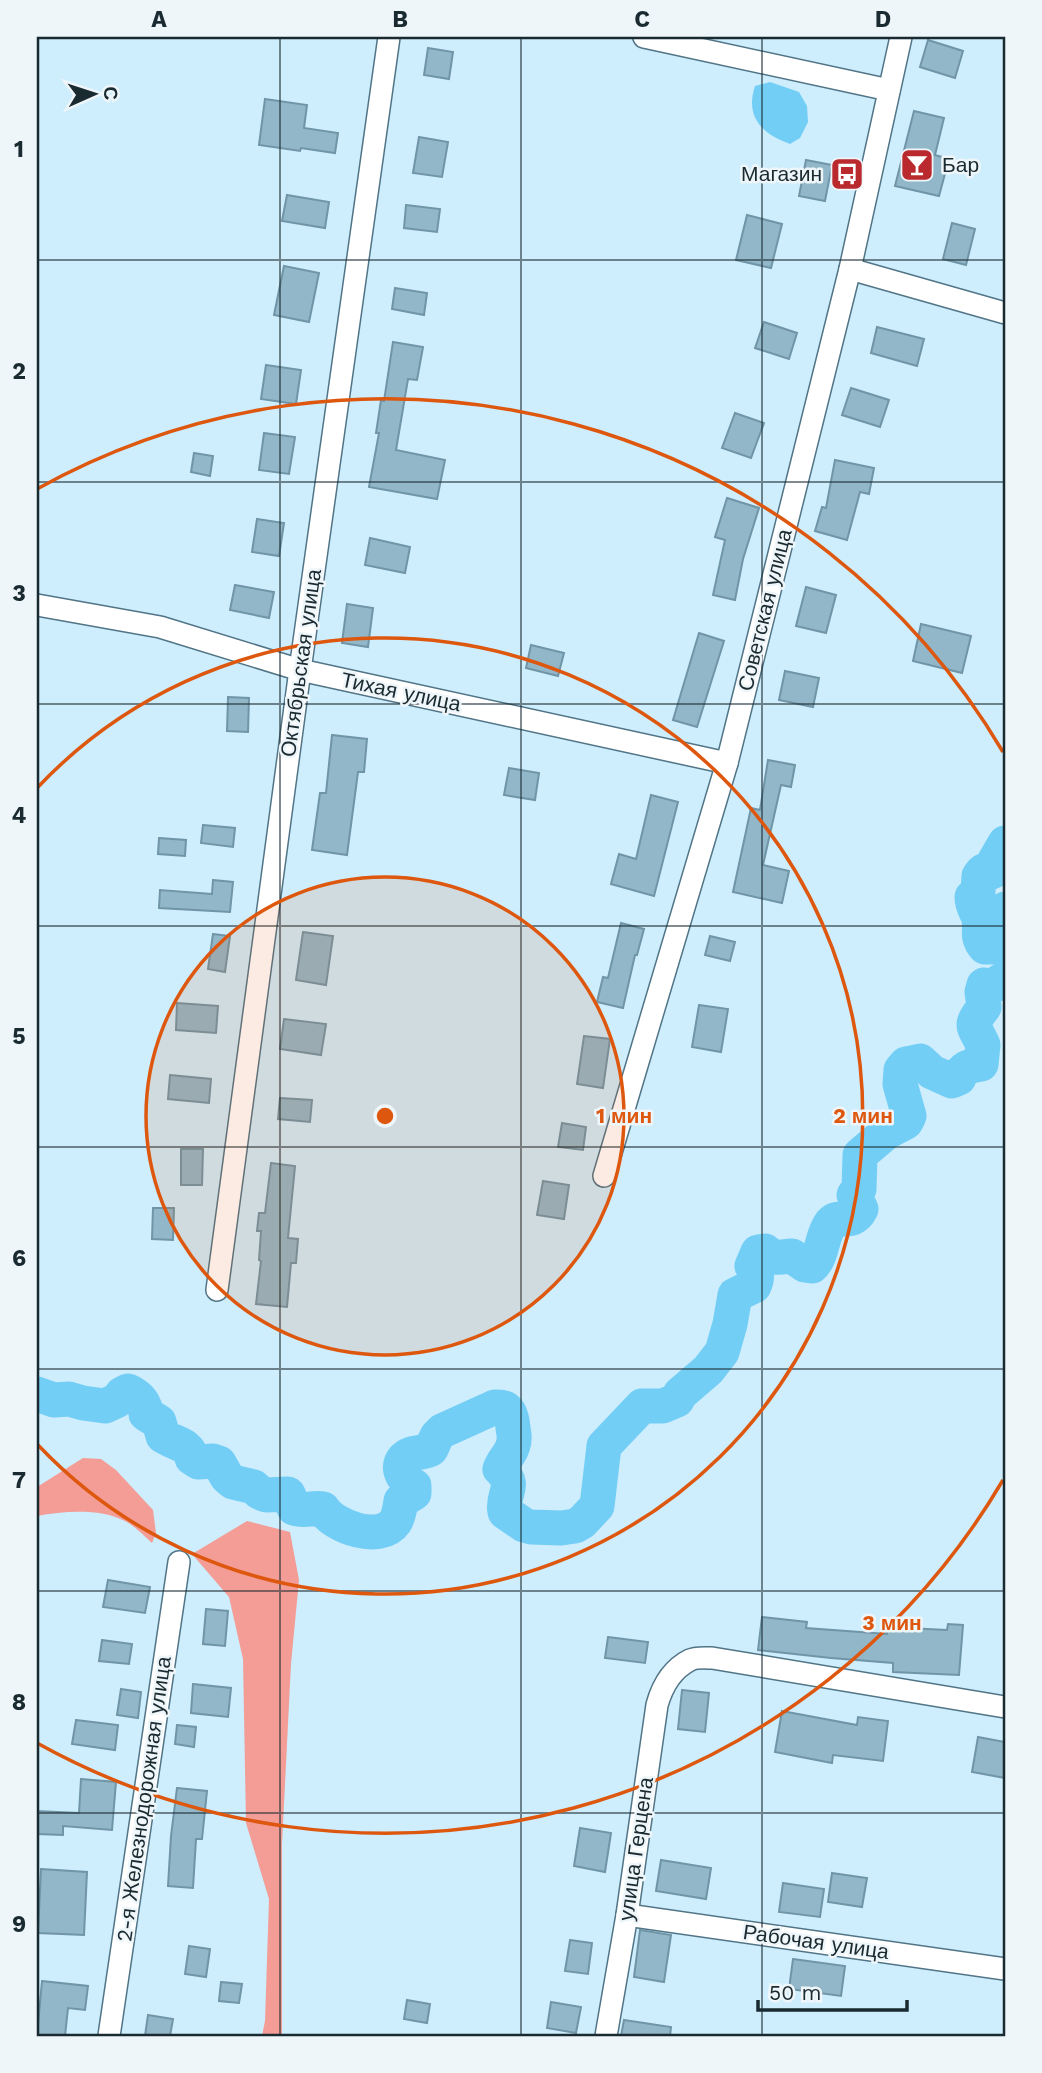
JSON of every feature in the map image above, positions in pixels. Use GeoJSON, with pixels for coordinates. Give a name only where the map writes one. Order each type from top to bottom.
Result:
{"type":"FeatureCollection","features":[{"type":"Feature","properties":{"kind":"street","name":"Октябрьская улица"},"geometry":{"type":"LineString","coordinates":[[218,1290],[300,670],[389,37]]}},
{"type":"Feature","properties":{"kind":"street"},"geometry":{"type":"LineString","coordinates":[[644,37],[889,90]]}},
{"type":"Feature","properties":{"kind":"street","name":"Советская улица"},"geometry":{"type":"LineString","coordinates":[[604,1176],[727,763],[850,269],[901,37]]}},
{"type":"Feature","properties":{"kind":"street"},"geometry":{"type":"LineString","coordinates":[[850,269],[1005,313]]}},
{"type":"Feature","properties":{"kind":"street","name":"Тихая улица"},"geometry":{"type":"LineString","coordinates":[[37,606],[160,627],[300,670],[727,763]]}},
{"type":"Feature","properties":{"kind":"street","name":"2-я Железнодорожная улица"},"geometry":{"type":"LineString","coordinates":[[109,2036],[179,1562]]}},
{"type":"Feature","properties":{"kind":"street","name":"улица Герцена"},"geometry":{"type":"LineString","coordinates":[[606,2036],[657,1705],[669,1677],[691,1659],[712,1658],[1005,1707]]}},
{"type":"Feature","properties":{"kind":"street","name":"Рабочая улица"},"geometry":{"type":"LineString","coordinates":[[626,1915],[1005,1969]]}},
{"type":"Feature","properties":{"kind":"shaded area"},"geometry":{"type":"Polygon","coordinates":[[[83,1458],[101,1459],[116,1470],[153,1510],[156,1533],[152,1543],[129,1523],[104,1514],[70,1512],[37,1516],[37,1487],[83,1458]]]}},
{"type":"Feature","properties":{"kind":"shaded area"},"geometry":{"type":"Polygon","coordinates":[[[247,1521],[290,1532],[299,1580],[291,1664],[282,1844],[282,2036],[262,2036],[265,2021],[269,1899],[246,1823],[243,1659],[229,1597],[192,1554],[247,1521]]]}},
{"type":"Feature","properties":{"kind":"water"},"geometry":{"type":"Polygon","coordinates":[[[770,82],[799,92],[807,106],[808,122],[800,138],[790,144],[771,135],[754,115],[752,97],[755,86],[770,82]]]}},
{"type":"Feature","properties":{"kind":"building"},"geometry":{"type":"Polygon","coordinates":[[[928,40],[963,51],[955,78],[920,67],[928,40]]]}},
{"type":"Feature","properties":{"kind":"building"},"geometry":{"type":"Polygon","coordinates":[[[428,48],[453,52],[449,79],[424,75],[428,48]]]}},
{"type":"Feature","properties":{"kind":"building"},"geometry":{"type":"Polygon","coordinates":[[[265,99],[307,105],[304,128],[338,133],[335,153],[259,145],[265,99]]]}},
{"type":"Feature","properties":{"kind":"building"},"geometry":{"type":"Polygon","coordinates":[[[914,111],[944,118],[935,155],[949,159],[939,196],[895,186],[914,111]]]}},
{"type":"Feature","properties":{"kind":"building"},"geometry":{"type":"Polygon","coordinates":[[[419,137],[448,142],[442,177],[413,173],[419,137]]]}},
{"type":"Feature","properties":{"kind":"building"},"geometry":{"type":"Polygon","coordinates":[[[806,160],[832,165],[825,201],[799,196],[806,160]]]}},
{"type":"Feature","properties":{"kind":"building"},"geometry":{"type":"Polygon","coordinates":[[[287,195],[329,202],[325,228],[282,221],[287,195]]]}},
{"type":"Feature","properties":{"kind":"building"},"geometry":{"type":"Polygon","coordinates":[[[406,205],[440,209],[437,232],[404,228],[406,205]]]}},
{"type":"Feature","properties":{"kind":"building"},"geometry":{"type":"Polygon","coordinates":[[[747,215],[782,224],[771,268],[736,260],[747,215]]]}},
{"type":"Feature","properties":{"kind":"building"},"geometry":{"type":"Polygon","coordinates":[[[952,223],[975,229],[966,265],[943,259],[952,223]]]}},
{"type":"Feature","properties":{"kind":"building"},"geometry":{"type":"Polygon","coordinates":[[[284,266],[319,273],[309,322],[274,315],[284,266]]]}},
{"type":"Feature","properties":{"kind":"building"},"geometry":{"type":"Polygon","coordinates":[[[395,288],[427,293],[424,315],[392,309],[395,288]]]}},
{"type":"Feature","properties":{"kind":"building"},"geometry":{"type":"Polygon","coordinates":[[[764,322],[797,333],[789,359],[755,348],[764,322]]]}},
{"type":"Feature","properties":{"kind":"building"},"geometry":{"type":"Polygon","coordinates":[[[877,327],[924,339],[917,366],[871,353],[877,327]]]}},
{"type":"Feature","properties":{"kind":"building"},"geometry":{"type":"Polygon","coordinates":[[[393,342],[423,347],[417,380],[408,379],[396,450],[445,460],[437,499],[369,487],[379,433],[376,433],[381,400],[384,401],[393,342]]]}},
{"type":"Feature","properties":{"kind":"building"},"geometry":{"type":"Polygon","coordinates":[[[266,365],[301,370],[296,404],[261,399],[266,365]]]}},
{"type":"Feature","properties":{"kind":"building"},"geometry":{"type":"Polygon","coordinates":[[[851,388],[889,400],[880,427],[842,415],[851,388]]]}},
{"type":"Feature","properties":{"kind":"building"},"geometry":{"type":"Polygon","coordinates":[[[735,413],[764,423],[751,458],[722,448],[735,413]]]}},
{"type":"Feature","properties":{"kind":"building"},"geometry":{"type":"Polygon","coordinates":[[[264,433],[295,437],[289,474],[259,470],[264,433]]]}},
{"type":"Feature","properties":{"kind":"building"},"geometry":{"type":"Polygon","coordinates":[[[194,453],[213,456],[210,476],[191,472],[194,453]]]}},
{"type":"Feature","properties":{"kind":"building"},"geometry":{"type":"Polygon","coordinates":[[[835,460],[874,468],[869,494],[860,492],[847,540],[815,531],[822,507],[826,508],[835,460]]]}},
{"type":"Feature","properties":{"kind":"building"},"geometry":{"type":"Polygon","coordinates":[[[727,498],[759,508],[743,559],[735,600],[713,595],[725,540],[715,537],[727,498]]]}},
{"type":"Feature","properties":{"kind":"building"},"geometry":{"type":"Polygon","coordinates":[[[257,519],[284,523],[279,556],[252,552],[257,519]]]}},
{"type":"Feature","properties":{"kind":"building"},"geometry":{"type":"Polygon","coordinates":[[[370,538],[410,547],[405,573],[365,565],[370,538]]]}},
{"type":"Feature","properties":{"kind":"building"},"geometry":{"type":"Polygon","coordinates":[[[235,585],[274,592],[269,618],[230,610],[235,585]]]}},
{"type":"Feature","properties":{"kind":"building"},"geometry":{"type":"Polygon","coordinates":[[[806,587],[836,595],[826,633],[796,626],[806,587]]]}},
{"type":"Feature","properties":{"kind":"building"},"geometry":{"type":"Polygon","coordinates":[[[347,604],[373,608],[368,647],[342,643],[347,604]]]}},
{"type":"Feature","properties":{"kind":"building"},"geometry":{"type":"Polygon","coordinates":[[[921,624],[971,636],[962,673],[913,661],[921,624]]]}},
{"type":"Feature","properties":{"kind":"building"},"geometry":{"type":"Polygon","coordinates":[[[699,633],[724,641],[697,727],[673,720],[699,633]]]}},
{"type":"Feature","properties":{"kind":"building"},"geometry":{"type":"Polygon","coordinates":[[[531,645],[564,653],[558,676],[526,668],[531,645]]]}},
{"type":"Feature","properties":{"kind":"building"},"geometry":{"type":"Polygon","coordinates":[[[785,671],[819,678],[813,707],[779,700],[785,671]]]}},
{"type":"Feature","properties":{"kind":"building"},"geometry":{"type":"Polygon","coordinates":[[[228,697],[249,698],[248,732],[227,731],[228,697]]]}},
{"type":"Feature","properties":{"kind":"building"},"geometry":{"type":"Polygon","coordinates":[[[332,735],[367,739],[364,772],[358,772],[347,855],[312,850],[320,793],[326,793],[332,735]]]}},
{"type":"Feature","properties":{"kind":"building"},"geometry":{"type":"Polygon","coordinates":[[[768,760],[795,765],[791,787],[781,785],[763,865],[789,871],[782,903],[733,892],[751,808],[760,810],[768,760]]]}},
{"type":"Feature","properties":{"kind":"building"},"geometry":{"type":"Polygon","coordinates":[[[509,768],[539,773],[535,800],[504,795],[509,768]]]}},
{"type":"Feature","properties":{"kind":"building"},"geometry":{"type":"Polygon","coordinates":[[[651,795],[678,802],[654,896],[611,884],[619,854],[636,859],[651,795]]]}},
{"type":"Feature","properties":{"kind":"building"},"geometry":{"type":"Polygon","coordinates":[[[203,825],[235,828],[233,847],[201,843],[203,825]]]}},
{"type":"Feature","properties":{"kind":"building"},"geometry":{"type":"Polygon","coordinates":[[[159,838],[186,840],[185,856],[158,854],[159,838]]]}},
{"type":"Feature","properties":{"kind":"building"},"geometry":{"type":"Polygon","coordinates":[[[213,880],[233,882],[230,912],[159,908],[160,890],[212,894],[213,880]]]}},
{"type":"Feature","properties":{"kind":"building"},"geometry":{"type":"Polygon","coordinates":[[[621,923],[644,929],[623,1008],[597,1002],[603,977],[608,978],[621,923]]]}},
{"type":"Feature","properties":{"kind":"building"},"geometry":{"type":"Polygon","coordinates":[[[303,932],[333,936],[326,985],[296,980],[303,932]]]}},
{"type":"Feature","properties":{"kind":"building"},"geometry":{"type":"Polygon","coordinates":[[[213,934],[230,936],[225,972],[208,969],[213,934]]]}},
{"type":"Feature","properties":{"kind":"building"},"geometry":{"type":"Polygon","coordinates":[[[710,936],[735,942],[730,961],[705,955],[710,936]]]}},
{"type":"Feature","properties":{"kind":"building"},"geometry":{"type":"Polygon","coordinates":[[[177,1003],[218,1006],[216,1033],[176,1030],[177,1003]]]}},
{"type":"Feature","properties":{"kind":"building"},"geometry":{"type":"Polygon","coordinates":[[[699,1005],[728,1009],[721,1052],[692,1047],[699,1005]]]}},
{"type":"Feature","properties":{"kind":"building"},"geometry":{"type":"Polygon","coordinates":[[[284,1019],[326,1024],[321,1055],[280,1049],[284,1019]]]}},
{"type":"Feature","properties":{"kind":"building"},"geometry":{"type":"Polygon","coordinates":[[[584,1036],[610,1039],[603,1088],[577,1084],[584,1036]]]}},
{"type":"Feature","properties":{"kind":"building"},"geometry":{"type":"Polygon","coordinates":[[[170,1075],[211,1079],[209,1103],[168,1099],[170,1075]]]}},
{"type":"Feature","properties":{"kind":"building"},"geometry":{"type":"Polygon","coordinates":[[[280,1098],[312,1100],[310,1122],[278,1119],[280,1098]]]}},
{"type":"Feature","properties":{"kind":"building"},"geometry":{"type":"Polygon","coordinates":[[[562,1123],[586,1127],[583,1150],[558,1147],[562,1123]]]}},
{"type":"Feature","properties":{"kind":"building"},"geometry":{"type":"Polygon","coordinates":[[[181,1149],[203,1149],[202,1185],[181,1185],[181,1149]]]}},
{"type":"Feature","properties":{"kind":"building"},"geometry":{"type":"Polygon","coordinates":[[[271,1163],[295,1166],[288,1238],[298,1239],[296,1263],[291,1263],[287,1307],[256,1304],[261,1261],[261,1231],[257,1231],[259,1213],[265,1213],[271,1163]]]}},
{"type":"Feature","properties":{"kind":"building"},"geometry":{"type":"Polygon","coordinates":[[[543,1181],[569,1185],[564,1219],[537,1215],[543,1181]]]}},
{"type":"Feature","properties":{"kind":"building"},"geometry":{"type":"Polygon","coordinates":[[[153,1208],[174,1208],[173,1240],[152,1239],[153,1208]]]}},
{"type":"Feature","properties":{"kind":"building"},"geometry":{"type":"Polygon","coordinates":[[[108,1580],[150,1587],[145,1613],[103,1607],[108,1580]]]}},
{"type":"Feature","properties":{"kind":"building"},"geometry":{"type":"Polygon","coordinates":[[[206,1609],[228,1611],[225,1646],[203,1644],[206,1609]]]}},
{"type":"Feature","properties":{"kind":"building"},"geometry":{"type":"Polygon","coordinates":[[[762,1617],[807,1622],[806,1628],[887,1634],[888,1627],[947,1630],[948,1624],[963,1625],[959,1675],[893,1672],[893,1663],[758,1650],[762,1617]]]}},
{"type":"Feature","properties":{"kind":"building"},"geometry":{"type":"Polygon","coordinates":[[[608,1637],[648,1642],[645,1663],[605,1658],[608,1637]]]}},
{"type":"Feature","properties":{"kind":"building"},"geometry":{"type":"Polygon","coordinates":[[[102,1640],[132,1644],[129,1664],[99,1661],[102,1640]]]}},
{"type":"Feature","properties":{"kind":"building"},"geometry":{"type":"Polygon","coordinates":[[[193,1684],[231,1688],[228,1717],[191,1713],[193,1684]]]}},
{"type":"Feature","properties":{"kind":"building"},"geometry":{"type":"Polygon","coordinates":[[[121,1689],[141,1692],[138,1718],[117,1715],[121,1689]]]}},
{"type":"Feature","properties":{"kind":"building"},"geometry":{"type":"Polygon","coordinates":[[[682,1690],[709,1693],[705,1732],[678,1729],[682,1690]]]}},
{"type":"Feature","properties":{"kind":"building"},"geometry":{"type":"Polygon","coordinates":[[[782,1711],[857,1725],[858,1717],[888,1721],[883,1761],[833,1755],[832,1763],[775,1752],[782,1711]]]}},
{"type":"Feature","properties":{"kind":"building"},"geometry":{"type":"Polygon","coordinates":[[[76,1720],[118,1725],[115,1750],[72,1744],[76,1720]]]}},
{"type":"Feature","properties":{"kind":"building"},"geometry":{"type":"Polygon","coordinates":[[[177,1725],[196,1727],[194,1747],[175,1744],[177,1725]]]}},
{"type":"Feature","properties":{"kind":"building"},"geometry":{"type":"Polygon","coordinates":[[[978,1737],[1005,1742],[1005,1778],[972,1772],[978,1737]]]}},
{"type":"Feature","properties":{"kind":"building"},"geometry":{"type":"Polygon","coordinates":[[[81,1779],[116,1782],[112,1830],[63,1826],[63,1835],[37,1834],[37,1811],[79,1813],[81,1779]]]}},
{"type":"Feature","properties":{"kind":"building"},"geometry":{"type":"Polygon","coordinates":[[[177,1788],[207,1791],[202,1839],[196,1839],[193,1888],[168,1886],[177,1788]]]}},
{"type":"Feature","properties":{"kind":"building"},"geometry":{"type":"Polygon","coordinates":[[[580,1828],[611,1833],[605,1872],[574,1866],[580,1828]]]}},
{"type":"Feature","properties":{"kind":"building"},"geometry":{"type":"Polygon","coordinates":[[[661,1860],[711,1868],[706,1899],[656,1891],[661,1860]]]}},
{"type":"Feature","properties":{"kind":"building"},"geometry":{"type":"Polygon","coordinates":[[[41,1869],[87,1872],[84,1935],[38,1933],[41,1869]]]}},
{"type":"Feature","properties":{"kind":"building"},"geometry":{"type":"Polygon","coordinates":[[[832,1873],[867,1878],[862,1907],[828,1902],[832,1873]]]}},
{"type":"Feature","properties":{"kind":"building"},"geometry":{"type":"Polygon","coordinates":[[[783,1883],[824,1889],[820,1917],[779,1912],[783,1883]]]}},
{"type":"Feature","properties":{"kind":"building"},"geometry":{"type":"Polygon","coordinates":[[[640,1930],[671,1935],[664,1982],[634,1977],[640,1930]]]}},
{"type":"Feature","properties":{"kind":"building"},"geometry":{"type":"Polygon","coordinates":[[[570,1940],[592,1943],[588,1974],[565,1971],[570,1940]]]}},
{"type":"Feature","properties":{"kind":"building"},"geometry":{"type":"Polygon","coordinates":[[[189,1946],[210,1949],[206,1977],[185,1974],[189,1946]]]}},
{"type":"Feature","properties":{"kind":"building"},"geometry":{"type":"Polygon","coordinates":[[[793,1959],[845,1966],[841,1996],[789,1989],[793,1959]]]}},
{"type":"Feature","properties":{"kind":"building"},"geometry":{"type":"Polygon","coordinates":[[[42,1981],[88,1986],[85,2010],[68,2008],[65,2036],[37,2036],[42,1981]]]}},
{"type":"Feature","properties":{"kind":"building"},"geometry":{"type":"Polygon","coordinates":[[[221,1982],[242,1984],[239,2003],[219,2001],[221,1982]]]}},
{"type":"Feature","properties":{"kind":"building"},"geometry":{"type":"Polygon","coordinates":[[[407,2000],[430,2004],[427,2023],[404,2019],[407,2000]]]}},
{"type":"Feature","properties":{"kind":"building"},"geometry":{"type":"Polygon","coordinates":[[[551,2002],[581,2007],[576,2033],[547,2028],[551,2002]]]}},
{"type":"Feature","properties":{"kind":"building"},"geometry":{"type":"Polygon","coordinates":[[[148,2015],[173,2019],[170,2036],[145,2036],[148,2015]]]}},
{"type":"Feature","properties":{"kind":"building"},"geometry":{"type":"Polygon","coordinates":[[[624,2020],[671,2027],[670,2036],[621,2036],[624,2020]]]}},
{"type":"Feature","properties":{"kind":"waterway"},"geometry":{"type":"LineString","coordinates":[[1005,843],[994,862],[996,870],[989,873],[983,871],[979,876],[978,892],[972,897],[979,919],[980,937],[985,947],[993,947],[995,939],[992,923],[1005,909]]}},
{"type":"Feature","properties":{"kind":"waterway"},"geometry":{"type":"LineString","coordinates":[[37,1394],[54,1400],[69,1399],[105,1406],[128,1391],[141,1400],[146,1414],[159,1422],[163,1436],[187,1449],[198,1462],[219,1463],[233,1482],[254,1487],[266,1495],[288,1494],[294,1508],[323,1509],[337,1522],[369,1532],[388,1528],[395,1522],[401,1501],[414,1493],[414,1486],[406,1480],[401,1471],[404,1458],[431,1449],[442,1431],[500,1407],[511,1415],[514,1437],[512,1448],[500,1469],[508,1481],[505,1512],[531,1527],[575,1526],[597,1506],[604,1446],[642,1406],[663,1406],[677,1400],[722,1352],[735,1295],[754,1286],[756,1276],[752,1266],[758,1252],[765,1251],[778,1257],[792,1256],[805,1265],[812,1266],[831,1223],[838,1219],[850,1219],[861,1209],[854,1195],[859,1189],[860,1155],[887,1132],[906,1122],[909,1116],[900,1084],[901,1070],[906,1064],[920,1061],[932,1072],[952,1081],[959,1078],[967,1068],[981,1064],[983,1045],[974,1023],[984,1007],[984,985],[991,987],[1004,979],[1005,981]]}},
{"type":"Feature","properties":{"kind":"place","name":"Бар"},"geometry":{"type":"Point","coordinates":[917,165]}},
{"type":"Feature","properties":{"kind":"place","name":"Магазин"},"geometry":{"type":"Point","coordinates":[847,174]}}]}
